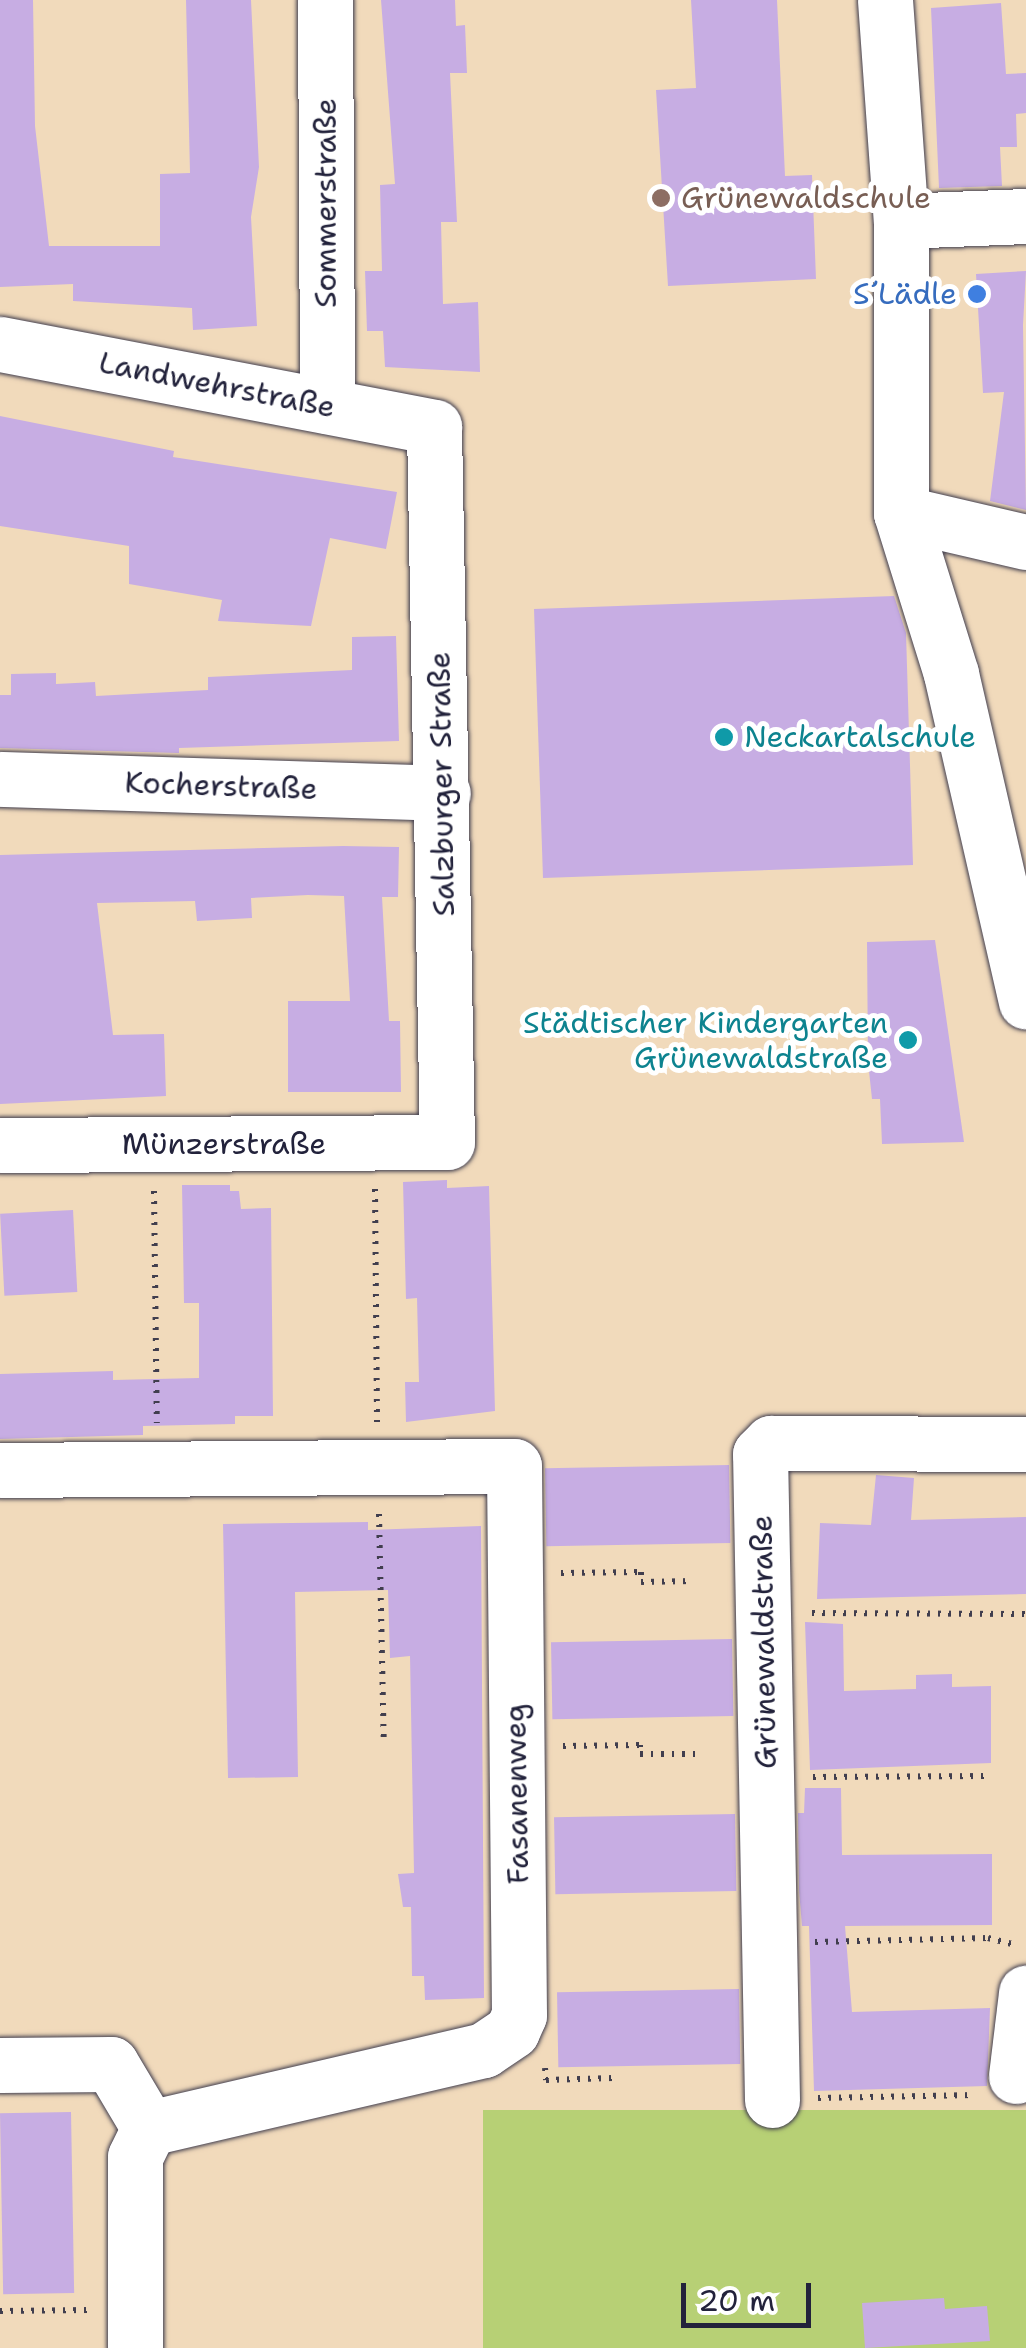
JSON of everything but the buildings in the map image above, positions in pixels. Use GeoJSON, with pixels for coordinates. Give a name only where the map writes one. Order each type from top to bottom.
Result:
{"type":"FeatureCollection","features":[{"type":"Feature","properties":{"kind":"street","name":"Sommerstraße"},"geometry":{"type":"LineString","coordinates":[[325,0],[328,406]]}},
{"type":"Feature","properties":{"kind":"street"},"geometry":{"type":"LineString","coordinates":[[886,0],[902,221],[902,512],[951,674],[1026,1002]]}},
{"type":"Feature","properties":{"kind":"street"},"geometry":{"type":"LineString","coordinates":[[902,221],[1026,216]]}},
{"type":"Feature","properties":{"kind":"street","name":"Landwehrstraße"},"geometry":{"type":"LineString","coordinates":[[0,344],[434,427]]}},
{"type":"Feature","properties":{"kind":"street","name":"Salzburger Straße"},"geometry":{"type":"LineString","coordinates":[[434,427],[448,1142]]}},
{"type":"Feature","properties":{"kind":"street"},"geometry":{"type":"LineString","coordinates":[[902,512],[1026,542]]}},
{"type":"Feature","properties":{"kind":"street","name":"Kocherstraße"},"geometry":{"type":"LineString","coordinates":[[0,780],[442,793]]}},
{"type":"Feature","properties":{"kind":"street","name":"Münzerstraße"},"geometry":{"type":"LineString","coordinates":[[0,1145],[448,1142]]}},
{"type":"Feature","properties":{"kind":"street","name":"Grünewaldstraße"},"geometry":{"type":"LineString","coordinates":[[796,2099],[760,1454],[771,1443],[1026,1444]]}},
{"type":"Feature","properties":{"kind":"street","name":"Fasanenweg"},"geometry":{"type":"LineString","coordinates":[[0,1470],[514,1466],[520,2016],[512,2031]]}},
{"type":"Feature","properties":{"kind":"street"},"geometry":{"type":"LineString","coordinates":[[1001,2086],[1026,1993]]}},
{"type":"Feature","properties":{"kind":"street"},"geometry":{"type":"LineString","coordinates":[[0,2093],[138,2110],[484,2050],[512,2031]]}},
{"type":"Feature","properties":{"kind":"street"},"geometry":{"type":"LineString","coordinates":[[0,2064],[111,2064],[138,2110],[135,2329]]}},
{"type":"Feature","properties":{"kind":"path"},"geometry":{"type":"LineString","coordinates":[[374,1143],[384,1744]]}},
{"type":"Feature","properties":{"kind":"path"},"geometry":{"type":"LineString","coordinates":[[154,1144],[157,1436]]}},
{"type":"Feature","properties":{"kind":"path"},"geometry":{"type":"LineString","coordinates":[[515,1574],[641,1572],[641,1582],[693,1581]]}},
{"type":"Feature","properties":{"kind":"path"},"geometry":{"type":"LineString","coordinates":[[824,1613],[1026,1614]]}},
{"type":"Feature","properties":{"kind":"path"},"geometry":{"type":"LineString","coordinates":[[517,1746],[640,1745],[640,1754],[695,1754]]}},
{"type":"Feature","properties":{"kind":"path"},"geometry":{"type":"LineString","coordinates":[[814,1777],[986,1776]]}},
{"type":"Feature","properties":{"kind":"path"},"geometry":{"type":"LineString","coordinates":[[822,1942],[988,1938],[1026,1951]]}},
{"type":"Feature","properties":{"kind":"path"},"geometry":{"type":"LineString","coordinates":[[512,2031],[544,2029],[546,2080],[613,2078]]}},
{"type":"Feature","properties":{"kind":"path"},"geometry":{"type":"LineString","coordinates":[[796,2099],[1001,2086]]}},
{"type":"Feature","properties":{"kind":"path"},"geometry":{"type":"LineString","coordinates":[[0,2311],[135,2329]]}},
{"type":"Feature","properties":{"kind":"green space"},"geometry":{"type":"Polygon","coordinates":[[[483,2110],[1026,2110],[1026,2348],[483,2348],[483,2110]]]}},
{"type":"Feature","properties":{"kind":"place","name":"Grünewaldschule"},"geometry":{"type":"Point","coordinates":[661,198]}},
{"type":"Feature","properties":{"kind":"place","name":"S´Lädle"},"geometry":{"type":"Point","coordinates":[977,294]}},
{"type":"Feature","properties":{"kind":"place","name":"Neckartalschule"},"geometry":{"type":"Point","coordinates":[724,737]}},
{"type":"Feature","properties":{"kind":"place","name":"Städtischer Kindergarten Grünewaldstraße"},"geometry":{"type":"Point","coordinates":[908,1040]}}]}
